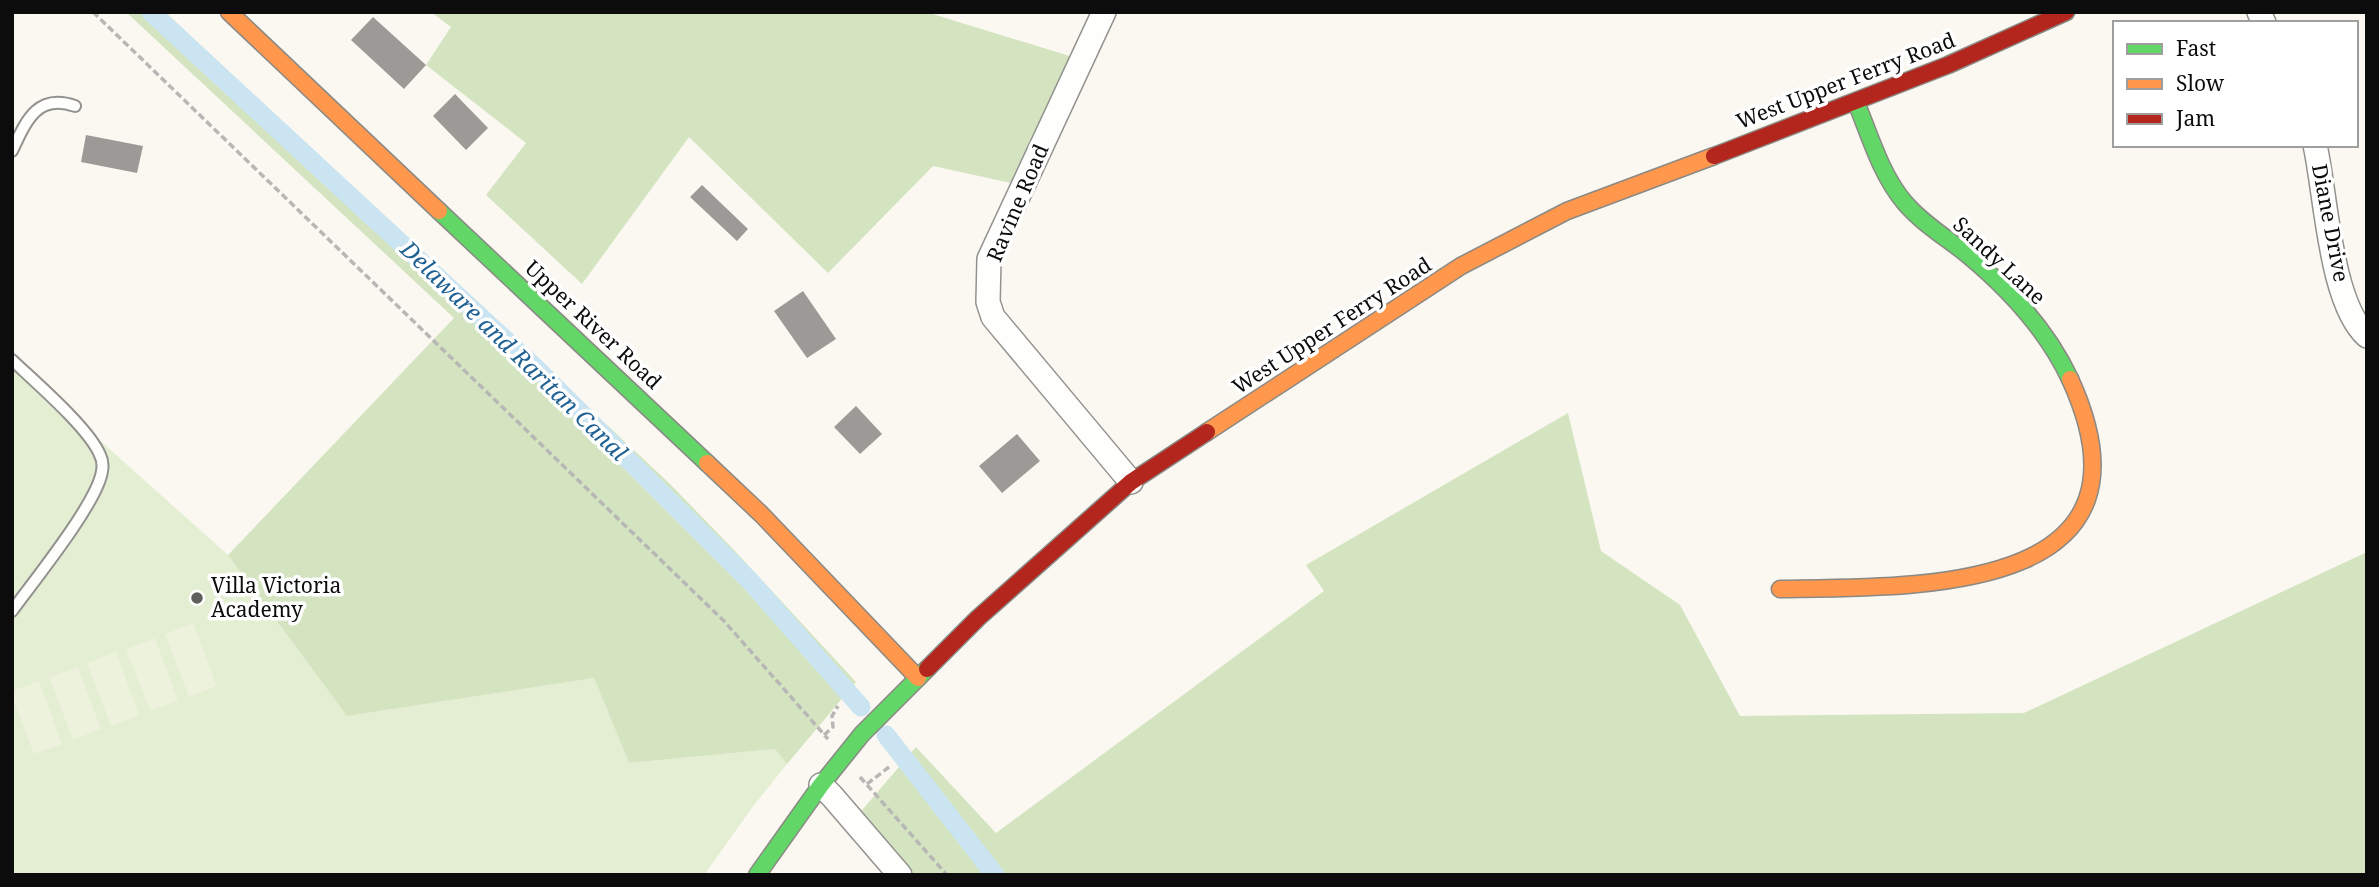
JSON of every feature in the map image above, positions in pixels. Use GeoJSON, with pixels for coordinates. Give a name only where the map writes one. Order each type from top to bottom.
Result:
{"type":"FeatureCollection","features":[{"type":"Feature","properties":{"kind":"street","name":"Upper River Road"},"geometry":{"type":"LineString","coordinates":[[229,12],[761,514],[918,678]]}},
{"type":"Feature","properties":{"kind":"street","name":"Ravine Road"},"geometry":{"type":"LineString","coordinates":[[1104,12],[989,260],[988,302],[993,317],[1131,482]]}},
{"type":"Feature","properties":{"kind":"street","name":"West Upper Ferry Road"},"geometry":{"type":"LineString","coordinates":[[757,875],[821,785],[862,734],[978,618],[1131,482],[1461,266],[1524,232],[1567,211],[1948,65],[2066,12]]}},
{"type":"Feature","properties":{"kind":"street","name":"Sandy Lane"},"geometry":{"type":"LineString","coordinates":[[1780,589],[1917,586],[1956,581],[1990,572],[2056,542],[2073,527],[2092,490],[2095,468],[2093,447],[2084,412],[2053,347],[2004,288],[1969,256],[1920,218],[1902,199],[1886,174],[1856,102]]}},
{"type":"Feature","properties":{"kind":"street","name":"Diane Drive"},"geometry":{"type":"LineString","coordinates":[[2315,147],[2340,283],[2350,314],[2367,336]]}},
{"type":"Feature","properties":{"kind":"street"},"geometry":{"type":"LineString","coordinates":[[821,785],[900,875]]}},
{"type":"Feature","properties":{"kind":"lane"},"geometry":{"type":"LineString","coordinates":[[12,151],[25,125],[47,102],[60,100],[75,106]]}},
{"type":"Feature","properties":{"kind":"lane"},"geometry":{"type":"LineString","coordinates":[[12,360],[63,409],[92,442],[101,455],[103,469],[81,514],[12,611]]}},
{"type":"Feature","properties":{"kind":"path"},"geometry":{"type":"LineString","coordinates":[[93,12],[724,621],[824,735],[833,727],[832,716],[838,706]]}},
{"type":"Feature","properties":{"kind":"path"},"geometry":{"type":"LineString","coordinates":[[889,767],[867,784],[947,875]]}},
{"type":"Feature","properties":{"kind":"green space"},"geometry":{"type":"Polygon","coordinates":[[[126,12],[165,12],[669,483],[856,682],[787,764],[775,749],[629,763],[594,678],[347,716],[228,555],[454,318],[126,12]]]}},
{"type":"Feature","properties":{"kind":"green space"},"geometry":{"type":"Polygon","coordinates":[[[431,12],[926,12],[1076,58],[1011,183],[933,166],[828,273],[689,137],[582,284],[486,195],[526,143],[426,65],[451,27],[431,12]]]}},
{"type":"Feature","properties":{"kind":"green space","name":"Villa Victoria Academy"},"geometry":{"type":"Polygon","coordinates":[[[12,362],[228,555],[347,716],[594,678],[629,763],[775,749],[787,764],[704,875],[12,875],[12,362]]]}},
{"type":"Feature","properties":{"kind":"green space"},"geometry":{"type":"Polygon","coordinates":[[[1568,413],[1601,551],[1680,605],[1740,716],[2024,713],[2367,552],[2367,875],[887,875],[845,830],[916,747],[996,833],[1324,591],[1306,565],[1568,413]]]}},
{"type":"Feature","properties":{"kind":"green space"},"geometry":{"type":"Polygon","coordinates":[[[193,623],[217,686],[189,697],[165,634],[193,623]]]}},
{"type":"Feature","properties":{"kind":"green space"},"geometry":{"type":"Polygon","coordinates":[[[155,638],[178,701],[150,711],[126,649],[155,638]]]}},
{"type":"Feature","properties":{"kind":"green space"},"geometry":{"type":"Polygon","coordinates":[[[116,652],[139,715],[111,726],[87,663],[116,652]]]}},
{"type":"Feature","properties":{"kind":"green space"},"geometry":{"type":"Polygon","coordinates":[[[78,667],[101,729],[73,740],[49,677],[78,667]]]}},
{"type":"Feature","properties":{"kind":"green space"},"geometry":{"type":"Polygon","coordinates":[[[39,681],[62,744],[34,754],[12,691],[39,681]]]}},
{"type":"Feature","properties":{"kind":"building"},"geometry":{"type":"Polygon","coordinates":[[[373,17],[426,65],[404,89],[351,40],[373,17]]]}},
{"type":"Feature","properties":{"kind":"building"},"geometry":{"type":"Polygon","coordinates":[[[455,94],[488,128],[466,150],[433,116],[455,94]]]}},
{"type":"Feature","properties":{"kind":"building"},"geometry":{"type":"Polygon","coordinates":[[[86,135],[143,146],[137,173],[81,162],[86,135]]]}},
{"type":"Feature","properties":{"kind":"building"},"geometry":{"type":"Polygon","coordinates":[[[702,185],[748,229],[737,241],[690,197],[702,185]]]}},
{"type":"Feature","properties":{"kind":"building"},"geometry":{"type":"Polygon","coordinates":[[[803,291],[836,339],[807,358],[774,311],[803,291]]]}},
{"type":"Feature","properties":{"kind":"building"},"geometry":{"type":"Polygon","coordinates":[[[856,406],[882,434],[860,454],[834,427],[856,406]]]}},
{"type":"Feature","properties":{"kind":"building"},"geometry":{"type":"Polygon","coordinates":[[[1017,434],[1040,461],[1002,493],[979,466],[1017,434]]]}},
{"type":"Feature","properties":{"kind":"waterway","name":"Delaware and Raritan Canal"},"geometry":{"type":"LineString","coordinates":[[151,12],[539,371],[750,581],[861,707]]}},
{"type":"Feature","properties":{"kind":"waterway","name":"Delaware and Raritan Canal"},"geometry":{"type":"LineString","coordinates":[[886,735],[995,875]]}},
{"type":"Feature","properties":{"kind":"traffic: fast"},"geometry":{"type":"LineString","coordinates":[[1856,102],[1883,168],[1905,203],[1983,268],[2012,296],[2050,344],[2070,379]]}},
{"type":"Feature","properties":{"kind":"traffic: fast"},"geometry":{"type":"LineString","coordinates":[[439,211],[707,463]]}},
{"type":"Feature","properties":{"kind":"traffic: fast"},"geometry":{"type":"LineString","coordinates":[[757,875],[821,785],[862,734],[927,669]]}},
{"type":"Feature","properties":{"kind":"traffic: slow"},"geometry":{"type":"LineString","coordinates":[[229,12],[439,211]]}},
{"type":"Feature","properties":{"kind":"traffic: slow"},"geometry":{"type":"LineString","coordinates":[[1207,432],[1461,266],[1567,211],[1714,156]]}},
{"type":"Feature","properties":{"kind":"traffic: slow"},"geometry":{"type":"LineString","coordinates":[[1780,589],[1897,586],[1958,579],[2013,564],[2058,540],[2086,503],[2092,450],[2070,379]]}},
{"type":"Feature","properties":{"kind":"traffic: slow"},"geometry":{"type":"LineString","coordinates":[[707,463],[761,514],[918,678]]}},
{"type":"Feature","properties":{"kind":"traffic: jam"},"geometry":{"type":"LineString","coordinates":[[1714,156],[1948,65],[2066,12]]}},
{"type":"Feature","properties":{"kind":"traffic: jam"},"geometry":{"type":"LineString","coordinates":[[927,669],[978,618],[1131,482],[1207,432]]}},
{"type":"Feature","properties":{"kind":"place","name":"Villa Victoria Academy"},"geometry":{"type":"Point","coordinates":[197,598]}}]}
